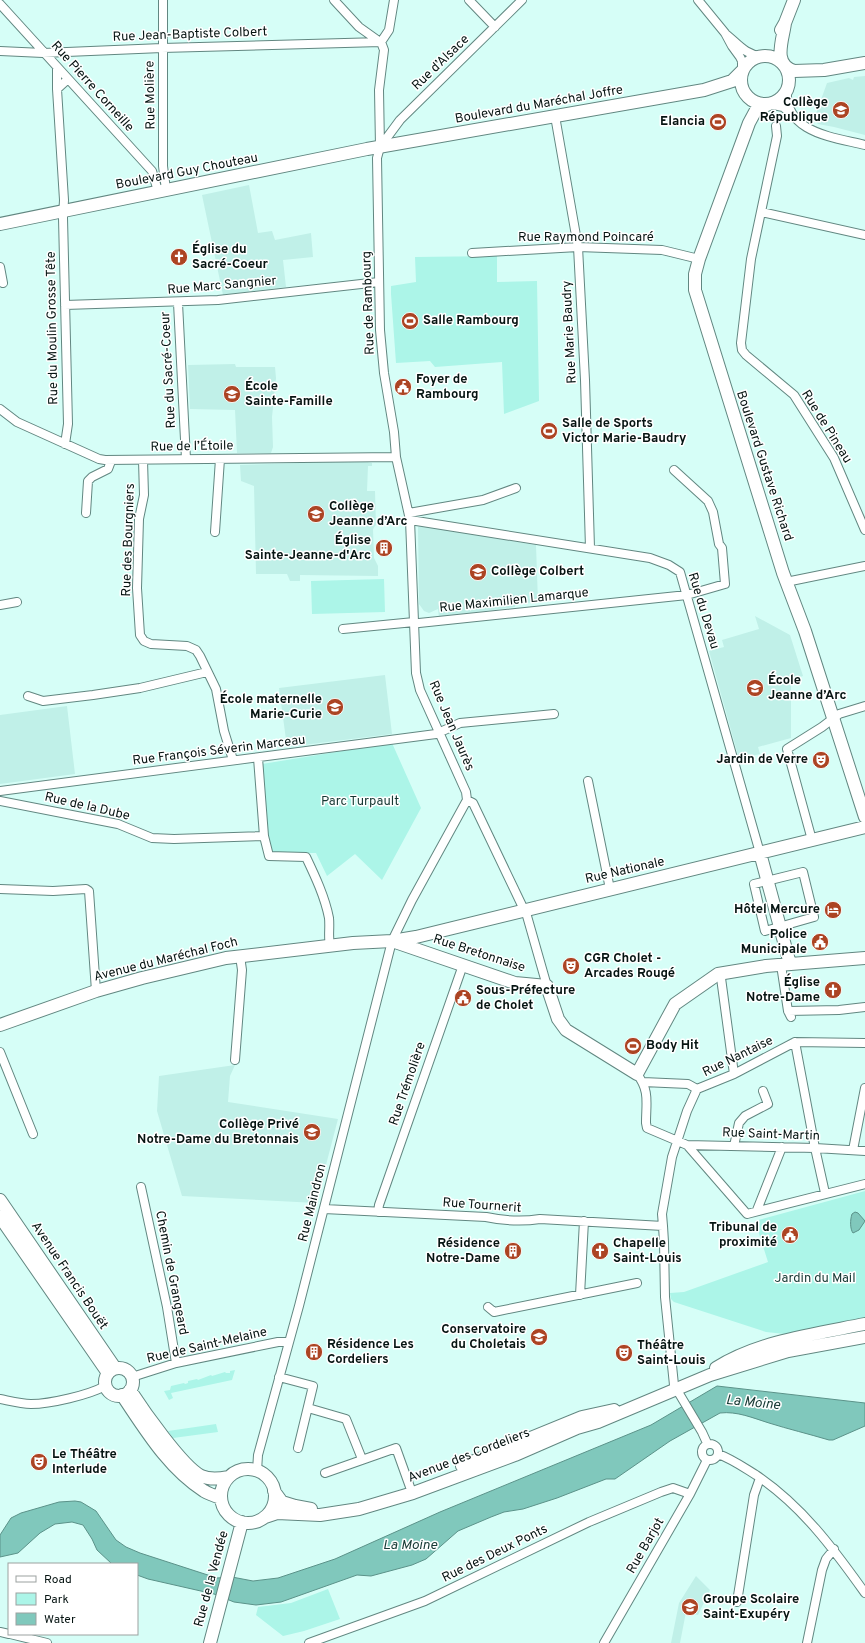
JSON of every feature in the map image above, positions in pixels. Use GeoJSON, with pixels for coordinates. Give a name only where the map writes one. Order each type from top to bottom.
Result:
{"type":"FeatureCollection","features":[{"type":"Feature","properties":{"kind":"main road"},"geometry":{"type":"LineString","coordinates":[[794,0],[785,23],[770,50],[750,61],[742,70],[741,84],[746,96],[756,102],[769,104],[780,98],[787,88],[795,80],[801,77],[824,70],[865,63]]}},
{"type":"Feature","properties":{"kind":"main road"},"geometry":{"type":"LineString","coordinates":[[785,23],[780,53],[788,75],[787,88]]}},
{"type":"Feature","properties":{"kind":"main road"},"geometry":{"type":"LineString","coordinates":[[761,56],[773,57],[790,70],[794,71],[824,70]]}},
{"type":"Feature","properties":{"kind":"main road","name":"Boulevard du Maréchal Joffre"},"geometry":{"type":"LineString","coordinates":[[380,147],[704,90],[732,81],[742,70]]}},
{"type":"Feature","properties":{"kind":"main road","name":"Boulevard du Maréchal Joffre"},"geometry":{"type":"LineString","coordinates":[[704,90],[713,91],[735,88],[746,96]]}},
{"type":"Feature","properties":{"kind":"main road","name":"Boulevard Gustave Richard"},"geometry":{"type":"LineString","coordinates":[[746,96],[750,109],[749,123]]}},
{"type":"Feature","properties":{"kind":"main road","name":"Boulevard Gustave Richard"},"geometry":{"type":"LineString","coordinates":[[769,104],[756,110],[749,123],[699,259],[695,274],[695,290],[702,319],[786,582],[805,631],[865,817]]}},
{"type":"Feature","properties":{"kind":"main road","name":"Boulevard Guy Chouteau"},"geometry":{"type":"LineString","coordinates":[[0,224],[380,147]]}},
{"type":"Feature","properties":{"kind":"main road","name":"Rue Nationale"},"geometry":{"type":"LineString","coordinates":[[392,941],[416,937],[865,827]]}},
{"type":"Feature","properties":{"kind":"main road"},"geometry":{"type":"LineString","coordinates":[[760,853],[780,927],[786,965]]}},
{"type":"Feature","properties":{"kind":"main road","name":"Avenue du Maréchal Foch"},"geometry":{"type":"LineString","coordinates":[[0,1024],[96,991],[150,976],[240,956],[392,941]]}},
{"type":"Feature","properties":{"kind":"main road","name":"Rue Bretonnaise"},"geometry":{"type":"LineString","coordinates":[[392,941],[515,983],[547,986]]}},
{"type":"Feature","properties":{"kind":"main road"},"geometry":{"type":"LineString","coordinates":[[547,986],[558,1019],[566,1030],[640,1078],[675,1004],[718,974],[766,966],[865,958]]}},
{"type":"Feature","properties":{"kind":"main road","name":"Avenue Francis Bouët"},"geometry":{"type":"LineString","coordinates":[[0,1200],[112,1371]]}},
{"type":"Feature","properties":{"kind":"main road","name":"Avenue Francis Bouët"},"geometry":{"type":"LineString","coordinates":[[0,1217],[112,1371]]}},
{"type":"Feature","properties":{"kind":"main road"},"geometry":{"type":"LineString","coordinates":[[677,1391],[737,1355],[787,1341],[865,1324]]}},
{"type":"Feature","properties":{"kind":"main road"},"geometry":{"type":"LineString","coordinates":[[677,1391],[710,1375],[770,1356],[865,1337]]}},
{"type":"Feature","properties":{"kind":"main road"},"geometry":{"type":"LineString","coordinates":[[123,1368],[127,1370],[132,1378],[132,1386],[126,1393],[114,1395],[110,1393],[105,1386],[105,1381],[112,1371],[123,1368]]}},
{"type":"Feature","properties":{"kind":"main road","name":"Avenue des Cordeliers"},"geometry":{"type":"LineString","coordinates":[[274,1491],[282,1502],[295,1506],[331,1509],[351,1505],[382,1497],[410,1487],[553,1428],[592,1414],[618,1409],[677,1391]]}},
{"type":"Feature","properties":{"kind":"main road","name":"Avenue des Cordeliers"},"geometry":{"type":"LineString","coordinates":[[265,1517],[277,1514],[336,1514],[398,1498],[515,1455],[577,1428],[598,1422],[677,1391]]}},
{"type":"Feature","properties":{"kind":"main road"},"geometry":{"type":"LineString","coordinates":[[126,1393],[145,1412],[193,1470],[201,1476],[218,1480],[228,1477],[234,1472],[242,1470],[257,1471],[268,1479],[274,1491],[273,1505],[265,1517],[254,1523],[242,1522],[232,1518],[228,1514],[222,1504],[221,1498],[222,1490],[228,1477]]}},
{"type":"Feature","properties":{"kind":"main road"},"geometry":{"type":"LineString","coordinates":[[126,1393],[161,1451],[182,1473],[204,1492],[221,1498]]}},
{"type":"Feature","properties":{"kind":"main road","name":"Rue de la Vendée"},"geometry":{"type":"LineString","coordinates":[[210,1643],[242,1522]]}},
{"type":"Feature","properties":{"kind":"street","name":"Rue Molière"},"geometry":{"type":"LineString","coordinates":[[162,190],[163,0]]}},
{"type":"Feature","properties":{"kind":"street"},"geometry":{"type":"LineString","coordinates":[[334,0],[359,27],[380,42],[389,30],[394,0]]}},
{"type":"Feature","properties":{"kind":"street"},"geometry":{"type":"LineString","coordinates":[[469,0],[495,27]]}},
{"type":"Feature","properties":{"kind":"street","name":"Rue d’Alsace"},"geometry":{"type":"LineString","coordinates":[[380,147],[400,120],[522,0]]}},
{"type":"Feature","properties":{"kind":"street"},"geometry":{"type":"LineString","coordinates":[[698,0],[725,33],[742,62],[742,70]]}},
{"type":"Feature","properties":{"kind":"street","name":"Rue Pierre Corneille"},"geometry":{"type":"LineString","coordinates":[[0,4],[152,171],[162,190]]}},
{"type":"Feature","properties":{"kind":"street"},"geometry":{"type":"LineString","coordinates":[[725,33],[737,42],[746,52],[751,55],[761,56]]}},
{"type":"Feature","properties":{"kind":"street","name":"Rue Jean-Baptiste Colbert"},"geometry":{"type":"LineString","coordinates":[[0,51],[43,53],[380,42]]}},
{"type":"Feature","properties":{"kind":"street","name":"Rue de Rambourg"},"geometry":{"type":"LineString","coordinates":[[380,42],[384,50],[379,97],[380,147],[377,158],[380,330],[384,373],[394,432],[396,458]]}},
{"type":"Feature","properties":{"kind":"street","name":"Rue du Moulin Grosse Tête"},"geometry":{"type":"LineString","coordinates":[[57,67],[64,200],[68,424],[65,444]]}},
{"type":"Feature","properties":{"kind":"street"},"geometry":{"type":"LineString","coordinates":[[57,89],[68,79]]}},
{"type":"Feature","properties":{"kind":"street"},"geometry":{"type":"LineString","coordinates":[[787,88],[787,100],[794,116]]}},
{"type":"Feature","properties":{"kind":"street"},"geometry":{"type":"LineString","coordinates":[[769,104],[783,107],[804,127],[812,131],[865,145]]}},
{"type":"Feature","properties":{"kind":"street","name":"Rue Marie Baudry"},"geometry":{"type":"LineString","coordinates":[[555,116],[578,247],[585,380],[590,548]]}},
{"type":"Feature","properties":{"kind":"street","name":"Rue de Pineau"},"geometry":{"type":"LineString","coordinates":[[776,126],[778,136],[751,259],[741,343],[742,350],[794,396],[834,458],[865,530]]}},
{"type":"Feature","properties":{"kind":"street"},"geometry":{"type":"LineString","coordinates":[[152,171],[163,166]]}},
{"type":"Feature","properties":{"kind":"street"},"geometry":{"type":"LineString","coordinates":[[761,212],[865,234]]}},
{"type":"Feature","properties":{"kind":"street","name":"Rue Raymond Poincaré"},"geometry":{"type":"LineString","coordinates":[[472,252],[578,247],[662,250],[699,259]]}},
{"type":"Feature","properties":{"kind":"street"},"geometry":{"type":"LineString","coordinates":[[0,267],[3,283]]}},
{"type":"Feature","properties":{"kind":"street","name":"Rue Marc Sangnier"},"geometry":{"type":"LineString","coordinates":[[65,305],[178,303],[225,300],[379,282]]}},
{"type":"Feature","properties":{"kind":"street","name":"Rue du Sacré-Coeur"},"geometry":{"type":"LineString","coordinates":[[178,303],[186,459]]}},
{"type":"Feature","properties":{"kind":"street","name":"Rue de l’Étoile"},"geometry":{"type":"LineString","coordinates":[[1,412],[17,422],[65,444],[99,459],[111,461],[186,459],[396,458]]}},
{"type":"Feature","properties":{"kind":"street","name":"Rue Jean Jaurès"},"geometry":{"type":"LineString","coordinates":[[396,458],[410,516],[416,673],[420,690],[466,792],[467,800],[473,804],[524,910],[531,927],[547,986]]}},
{"type":"Feature","properties":{"kind":"street"},"geometry":{"type":"LineString","coordinates":[[215,532],[220,459]]}},
{"type":"Feature","properties":{"kind":"street","name":"Rue des Bourgniers"},"geometry":{"type":"LineString","coordinates":[[143,460],[144,495],[139,519],[137,588],[140,635],[144,641],[151,644],[186,646],[196,650],[216,689],[224,732],[233,760]]}},
{"type":"Feature","properties":{"kind":"street"},"geometry":{"type":"LineString","coordinates":[[86,513],[88,481],[92,477],[108,469],[111,461]]}},
{"type":"Feature","properties":{"kind":"street","name":"Rue Maximilien Lamarque"},"geometry":{"type":"LineString","coordinates":[[343,628],[414,622],[419,624],[687,595],[725,584],[722,548],[719,544],[713,512],[708,501],[674,470]]}},
{"type":"Feature","properties":{"kind":"street"},"geometry":{"type":"LineString","coordinates":[[410,516],[483,500],[516,488]]}},
{"type":"Feature","properties":{"kind":"street","name":"Rue du Devau"},"geometry":{"type":"LineString","coordinates":[[410,516],[650,558],[669,565],[680,572],[760,853]]}},
{"type":"Feature","properties":{"kind":"street"},"geometry":{"type":"LineString","coordinates":[[786,582],[865,566]]}},
{"type":"Feature","properties":{"kind":"street"},"geometry":{"type":"LineString","coordinates":[[0,605],[17,602]]}},
{"type":"Feature","properties":{"kind":"street"},"geometry":{"type":"LineString","coordinates":[[28,696],[43,702],[140,688],[208,672]]}},
{"type":"Feature","properties":{"kind":"street"},"geometry":{"type":"LineString","coordinates":[[812,840],[787,749],[839,714],[865,706]]}},
{"type":"Feature","properties":{"kind":"street","name":"Rue François Séverin Marceau"},"geometry":{"type":"LineString","coordinates":[[0,791],[400,739],[440,733],[460,723],[554,714]]}},
{"type":"Feature","properties":{"kind":"street"},"geometry":{"type":"LineString","coordinates":[[258,758],[264,836],[270,856],[306,857],[316,879],[324,903],[329,923],[330,946]]}},
{"type":"Feature","properties":{"kind":"street"},"geometry":{"type":"LineString","coordinates":[[588,781],[610,889]]}},
{"type":"Feature","properties":{"kind":"street","name":"Rue Maindron"},"geometry":{"type":"LineString","coordinates":[[257,1471],[258,1455],[324,1209],[392,941],[412,900],[467,800]]}},
{"type":"Feature","properties":{"kind":"street","name":"Rue de la Dube"},"geometry":{"type":"LineString","coordinates":[[0,801],[118,824],[152,838],[174,839],[264,836]]}},
{"type":"Feature","properties":{"kind":"street"},"geometry":{"type":"LineString","coordinates":[[768,881],[804,872],[814,917],[780,927]]}},
{"type":"Feature","properties":{"kind":"street"},"geometry":{"type":"LineString","coordinates":[[0,889],[86,889],[89,892],[96,991]]}},
{"type":"Feature","properties":{"kind":"street"},"geometry":{"type":"LineString","coordinates":[[235,1060],[242,970],[240,956]]}},
{"type":"Feature","properties":{"kind":"street","name":"Rue Trémolière"},"geometry":{"type":"LineString","coordinates":[[378,1212],[381,1198],[462,965]]}},
{"type":"Feature","properties":{"kind":"street"},"geometry":{"type":"LineString","coordinates":[[786,965],[790,1014],[865,1007]]}},
{"type":"Feature","properties":{"kind":"street"},"geometry":{"type":"LineString","coordinates":[[718,974],[721,978],[734,1074]]}},
{"type":"Feature","properties":{"kind":"street"},"geometry":{"type":"LineString","coordinates":[[825,1193],[795,1042],[865,1043]]}},
{"type":"Feature","properties":{"kind":"street","name":"Rue Nantaise"},"geometry":{"type":"LineString","coordinates":[[640,1078],[688,1084],[697,1089],[734,1074],[795,1042]]}},
{"type":"Feature","properties":{"kind":"street"},"geometry":{"type":"LineString","coordinates":[[0,1052],[33,1134]]}},
{"type":"Feature","properties":{"kind":"street","name":"Rue Saint-Martin"},"geometry":{"type":"LineString","coordinates":[[640,1078],[646,1090],[647,1128],[686,1145],[815,1148],[865,1151]]}},
{"type":"Feature","properties":{"kind":"street"},"geometry":{"type":"LineString","coordinates":[[853,1150],[865,1088]]}},
{"type":"Feature","properties":{"kind":"street"},"geometry":{"type":"LineString","coordinates":[[697,1089],[687,1112],[672,1157],[662,1214],[665,1297],[677,1391],[702,1432],[707,1444]]}},
{"type":"Feature","properties":{"kind":"street"},"geometry":{"type":"LineString","coordinates":[[734,1146],[739,1123],[768,1104],[763,1091]]}},
{"type":"Feature","properties":{"kind":"street"},"geometry":{"type":"LineString","coordinates":[[686,1145],[747,1214],[757,1210],[865,1184]]}},
{"type":"Feature","properties":{"kind":"street"},"geometry":{"type":"LineString","coordinates":[[757,1210],[782,1147]]}},
{"type":"Feature","properties":{"kind":"street","name":"Chemin de Grangeard"},"geometry":{"type":"LineString","coordinates":[[141,1187],[162,1286],[176,1363]]}},
{"type":"Feature","properties":{"kind":"street","name":"Rue Tournerit"},"geometry":{"type":"LineString","coordinates":[[324,1209],[486,1217],[505,1221],[540,1219],[663,1226]]}},
{"type":"Feature","properties":{"kind":"street"},"geometry":{"type":"LineString","coordinates":[[580,1295],[584,1221]]}},
{"type":"Feature","properties":{"kind":"street"},"geometry":{"type":"LineString","coordinates":[[488,1307],[494,1312],[637,1283]]}},
{"type":"Feature","properties":{"kind":"street","name":"Rue de Saint-Melaine"},"geometry":{"type":"LineString","coordinates":[[132,1378],[176,1363],[278,1342],[289,1342]]}},
{"type":"Feature","properties":{"kind":"street"},"geometry":{"type":"LineString","coordinates":[[279,1377],[313,1386],[298,1448]]}},
{"type":"Feature","properties":{"kind":"street"},"geometry":{"type":"LineString","coordinates":[[0,1399],[29,1404],[40,1404],[88,1393],[105,1386]]}},
{"type":"Feature","properties":{"kind":"street"},"geometry":{"type":"LineString","coordinates":[[308,1408],[346,1419],[362,1459]]}},
{"type":"Feature","properties":{"kind":"street"},"geometry":{"type":"LineString","coordinates":[[707,1444],[713,1444],[717,1447],[718,1454],[715,1459],[707,1460],[702,1453],[703,1447],[707,1444]]}},
{"type":"Feature","properties":{"kind":"street"},"geometry":{"type":"LineString","coordinates":[[325,1473],[396,1448],[410,1487]]}},
{"type":"Feature","properties":{"kind":"street"},"geometry":{"type":"LineString","coordinates":[[718,1454],[732,1460],[760,1478],[781,1493],[804,1513],[834,1549],[865,1593]]}},
{"type":"Feature","properties":{"kind":"street","name":"Rue Barjot"},"geometry":{"type":"LineString","coordinates":[[604,1643],[690,1494],[707,1460]]}},
{"type":"Feature","properties":{"kind":"street"},"geometry":{"type":"LineString","coordinates":[[737,1602],[754,1495],[760,1478]]}},
{"type":"Feature","properties":{"kind":"street","name":"Rue des Deux Ponts"},"geometry":{"type":"LineString","coordinates":[[308,1643],[425,1602],[589,1522],[661,1492],[673,1488],[690,1494]]}},
{"type":"Feature","properties":{"kind":"street"},"geometry":{"type":"LineString","coordinates":[[807,1643],[822,1570],[826,1559],[834,1549]]}},
{"type":"Feature","properties":{"kind":"street"},"geometry":{"type":"LineString","coordinates":[[13,1635],[47,1643]]}},
{"type":"Feature","properties":{"kind":"shaded area","name":"Collège République"},"geometry":{"type":"Polygon","coordinates":[[[865,76],[865,135],[818,124],[814,119],[827,83],[849,78],[853,80],[854,77],[865,76]]]}},
{"type":"Feature","properties":{"kind":"shaded area"},"geometry":{"type":"Polygon","coordinates":[[[249,185],[258,233],[272,231],[275,240],[311,233],[313,257],[283,260],[286,287],[223,295],[202,195],[249,185]]]}},
{"type":"Feature","properties":{"kind":"shaded area","name":"École Sainte-Famille"},"geometry":{"type":"Polygon","coordinates":[[[235,364],[236,367],[275,367],[276,378],[272,417],[273,447],[271,453],[237,453],[235,410],[190,409],[188,365],[235,364]]]}},
{"type":"Feature","properties":{"kind":"shaded area","name":"Collège Jeanne d’Arc"},"geometry":{"type":"Polygon","coordinates":[[[363,461],[372,463],[372,466],[368,466],[367,491],[375,491],[376,525],[373,529],[374,558],[378,566],[378,576],[300,575],[300,581],[290,581],[287,574],[256,574],[254,486],[241,481],[240,465],[363,461]]]}},
{"type":"Feature","properties":{"kind":"shaded area","name":"Collège Colbert"},"geometry":{"type":"Polygon","coordinates":[[[421,526],[536,545],[538,602],[515,604],[515,607],[439,617],[438,609],[429,613],[424,611],[419,604],[418,527],[421,526]]]}},
{"type":"Feature","properties":{"kind":"shaded area","name":"École Jeanne d’Arc"},"geometry":{"type":"Polygon","coordinates":[[[755,616],[790,635],[803,676],[791,680],[791,738],[758,747],[760,754],[739,759],[709,651],[724,647],[722,640],[759,629],[755,616]]]}},
{"type":"Feature","properties":{"kind":"shaded area","name":"École maternelle Marie-Curie"},"geometry":{"type":"Polygon","coordinates":[[[385,675],[392,734],[287,747],[279,688],[385,675]]]}},
{"type":"Feature","properties":{"kind":"shaded area"},"geometry":{"type":"Polygon","coordinates":[[[67,706],[75,774],[0,784],[0,715],[67,706]]]}},
{"type":"Feature","properties":{"kind":"shaded area","name":"Collège Privé Notre-Dame du Bretonnais"},"geometry":{"type":"Polygon","coordinates":[[[235,1065],[230,1076],[228,1102],[338,1119],[316,1203],[182,1196],[157,1111],[159,1076],[235,1065]]]}},
{"type":"Feature","properties":{"kind":"shaded area","name":"Groupe Scolaire Saint-Exupéry"},"geometry":{"type":"Polygon","coordinates":[[[696,1576],[710,1590],[698,1615],[686,1612],[680,1643],[671,1643],[679,1603],[696,1576]]]}},
{"type":"Feature","properties":{"kind":"green space"},"geometry":{"type":"Polygon","coordinates":[[[497,256],[497,282],[537,281],[539,401],[504,414],[502,362],[435,367],[430,361],[396,363],[391,294],[391,286],[416,282],[415,257],[497,256]]]}},
{"type":"Feature","properties":{"kind":"green space"},"geometry":{"type":"Polygon","coordinates":[[[384,579],[385,612],[312,614],[311,581],[384,579]]]}},
{"type":"Feature","properties":{"kind":"green space","name":"Parc Turpault"},"geometry":{"type":"Polygon","coordinates":[[[392,743],[421,808],[382,880],[355,854],[327,876],[316,853],[273,853],[266,835],[262,764],[392,743]]]}},
{"type":"Feature","properties":{"kind":"green space","name":"Jardin du Mail"},"geometry":{"type":"Polygon","coordinates":[[[865,1191],[865,1320],[785,1334],[766,1332],[674,1302],[671,1299],[670,1293],[684,1292],[768,1262],[755,1221],[865,1191]]]}},
{"type":"Feature","properties":{"kind":"green space"},"geometry":{"type":"Polygon","coordinates":[[[235,1370],[232,1380],[171,1393],[173,1398],[169,1400],[164,1391],[170,1390],[171,1386],[185,1384],[188,1383],[188,1381],[198,1380],[211,1375],[225,1372],[230,1373],[230,1371],[235,1370]]]}},
{"type":"Feature","properties":{"kind":"green space"},"geometry":{"type":"Polygon","coordinates":[[[216,1424],[218,1432],[173,1438],[168,1431],[216,1424]]]}},
{"type":"Feature","properties":{"kind":"green space"},"geometry":{"type":"Polygon","coordinates":[[[328,1589],[340,1619],[304,1631],[283,1636],[256,1615],[258,1607],[291,1603],[328,1589]]]}},
{"type":"Feature","properties":{"kind":"water"},"geometry":{"type":"Polygon","coordinates":[[[855,1212],[858,1213],[865,1221],[859,1230],[853,1233],[851,1219],[852,1214],[855,1212]]]}},
{"type":"Feature","properties":{"kind":"water","name":"La Moine"},"geometry":{"type":"Polygon","coordinates":[[[717,1386],[865,1403],[865,1426],[833,1440],[745,1415],[720,1413],[670,1441],[615,1479],[606,1479],[557,1498],[523,1509],[504,1512],[491,1517],[458,1531],[426,1559],[412,1565],[371,1576],[357,1575],[281,1602],[256,1605],[234,1602],[214,1594],[138,1575],[138,1563],[111,1563],[97,1550],[83,1525],[72,1522],[55,1524],[40,1533],[18,1553],[0,1557],[0,1535],[11,1518],[21,1513],[59,1502],[75,1501],[81,1502],[96,1511],[116,1540],[126,1547],[140,1553],[217,1578],[232,1577],[253,1581],[278,1578],[335,1559],[440,1512],[651,1425],[717,1386]]]}},
{"type":"Feature","properties":{"kind":"place","name":"Collège République"},"geometry":{"type":"Point","coordinates":[841,110]}},
{"type":"Feature","properties":{"kind":"place","name":"Elancia"},"geometry":{"type":"Point","coordinates":[718,122]}},
{"type":"Feature","properties":{"kind":"place","name":"Église du Sacré-Coeur"},"geometry":{"type":"Point","coordinates":[179,257]}},
{"type":"Feature","properties":{"kind":"place","name":"Salle Rambourg"},"geometry":{"type":"Point","coordinates":[410,321]}},
{"type":"Feature","properties":{"kind":"place","name":"Foyer de Rambourg"},"geometry":{"type":"Point","coordinates":[403,387]}},
{"type":"Feature","properties":{"kind":"place","name":"École Sainte-Famille"},"geometry":{"type":"Point","coordinates":[232,394]}},
{"type":"Feature","properties":{"kind":"place","name":"Salle de Sports Victor Marie-Baudry"},"geometry":{"type":"Point","coordinates":[549,431]}},
{"type":"Feature","properties":{"kind":"place","name":"Collège Jeanne d’Arc"},"geometry":{"type":"Point","coordinates":[316,514]}},
{"type":"Feature","properties":{"kind":"place","name":"Église Sainte-Jeanne-d'Arc"},"geometry":{"type":"Point","coordinates":[384,548]}},
{"type":"Feature","properties":{"kind":"place","name":"Collège Colbert"},"geometry":{"type":"Point","coordinates":[478,572]}},
{"type":"Feature","properties":{"kind":"place","name":"École Jeanne d’Arc"},"geometry":{"type":"Point","coordinates":[755,688]}},
{"type":"Feature","properties":{"kind":"place","name":"École maternelle Marie-Curie"},"geometry":{"type":"Point","coordinates":[335,707]}},
{"type":"Feature","properties":{"kind":"place","name":"Jardin de Verre"},"geometry":{"type":"Point","coordinates":[821,760]}},
{"type":"Feature","properties":{"kind":"place","name":"Hôtel Mercure"},"geometry":{"type":"Point","coordinates":[833,910]}},
{"type":"Feature","properties":{"kind":"place","name":"Police Municipale"},"geometry":{"type":"Point","coordinates":[820,942]}},
{"type":"Feature","properties":{"kind":"place","name":"CGR Cholet - Arcades Rougé"},"geometry":{"type":"Point","coordinates":[571,966]}},
{"type":"Feature","properties":{"kind":"place","name":"Église Notre-Dame"},"geometry":{"type":"Point","coordinates":[833,990]}},
{"type":"Feature","properties":{"kind":"place","name":"Sous-Préfecture de Cholet"},"geometry":{"type":"Point","coordinates":[463,998]}},
{"type":"Feature","properties":{"kind":"place","name":"Body Hit"},"geometry":{"type":"Point","coordinates":[633,1046]}},
{"type":"Feature","properties":{"kind":"place","name":"Collège Privé Notre-Dame du Bretonnais"},"geometry":{"type":"Point","coordinates":[312,1132]}},
{"type":"Feature","properties":{"kind":"place","name":"Tribunal de proximité"},"geometry":{"type":"Point","coordinates":[790,1235]}},
{"type":"Feature","properties":{"kind":"place","name":"Résidence Notre-Dame"},"geometry":{"type":"Point","coordinates":[513,1251]}},
{"type":"Feature","properties":{"kind":"place","name":"Chapelle Saint-Louis"},"geometry":{"type":"Point","coordinates":[600,1251]}},
{"type":"Feature","properties":{"kind":"place","name":"Conservatoire du Choletais"},"geometry":{"type":"Point","coordinates":[539,1337]}},
{"type":"Feature","properties":{"kind":"place","name":"Résidence Les Cordeliers"},"geometry":{"type":"Point","coordinates":[314,1352]}},
{"type":"Feature","properties":{"kind":"place","name":"Théâtre Saint-Louis"},"geometry":{"type":"Point","coordinates":[624,1353]}},
{"type":"Feature","properties":{"kind":"place","name":"Le Théâtre Interlude"},"geometry":{"type":"Point","coordinates":[39,1462]}},
{"type":"Feature","properties":{"kind":"place","name":"Groupe Scolaire Saint-Exupéry"},"geometry":{"type":"Point","coordinates":[690,1607]}}]}
